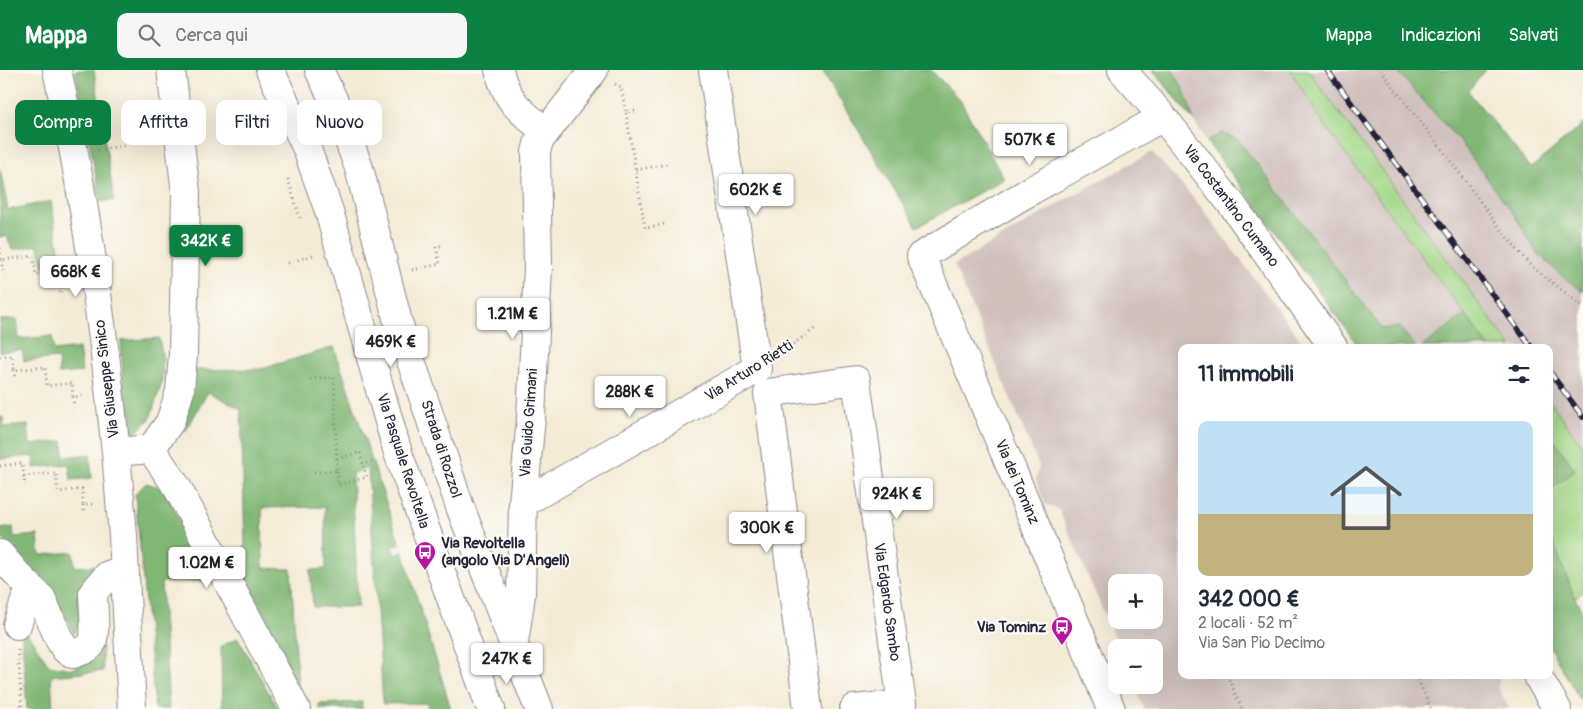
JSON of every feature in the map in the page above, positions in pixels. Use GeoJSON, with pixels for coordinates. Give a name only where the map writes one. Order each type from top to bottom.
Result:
{"type":"FeatureCollection","features":[{"type":"Feature","properties":{"kind":"street","name":"Via Giuseppe Sinico"},"geometry":{"type":"LineString","coordinates":[[57,70],[84,202],[108,376],[116,452],[132,709]]}},
{"type":"Feature","properties":{"kind":"street"},"geometry":{"type":"LineString","coordinates":[[171,70],[186,193],[183,355],[180,392],[170,422],[151,449],[176,486],[296,709]]}},
{"type":"Feature","properties":{"kind":"street","name":"Via Pasquale Revoltella"},"geometry":{"type":"LineString","coordinates":[[270,70],[307,149],[326,202],[398,453],[491,709]]}},
{"type":"Feature","properties":{"kind":"street","name":"Strada di Rozzol"},"geometry":{"type":"LineString","coordinates":[[319,70],[334,101],[359,168],[398,322],[460,507],[539,709]]}},
{"type":"Feature","properties":{"kind":"street"},"geometry":{"type":"LineString","coordinates":[[499,70],[502,81],[514,105],[546,132]]}},
{"type":"Feature","properties":{"kind":"street","name":"Via Guido Grimani"},"geometry":{"type":"LineString","coordinates":[[514,645],[521,595],[523,502],[531,418],[538,267],[536,152],[539,141],[594,70]]}},
{"type":"Feature","properties":{"kind":"street"},"geometry":{"type":"LineString","coordinates":[[713,70],[758,369]]}},
{"type":"Feature","properties":{"kind":"street","name":"Via Costantino Cumano"},"geometry":{"type":"LineString","coordinates":[[1122,70],[1163,117],[1233,206],[1331,344]]}},
{"type":"Feature","properties":{"kind":"street","name":"Via dei Tominz"},"geometry":{"type":"LineString","coordinates":[[1111,709],[1022,492],[921,256],[1032,190],[1163,117]]}},
{"type":"Feature","properties":{"kind":"street","name":"Via Arturo Rietti"},"geometry":{"type":"LineString","coordinates":[[523,502],[758,369]]}},
{"type":"Feature","properties":{"kind":"street","name":"Via Edgardo Sambo"},"geometry":{"type":"LineString","coordinates":[[808,709],[768,393],[856,380],[902,704],[854,709]]}},
{"type":"Feature","properties":{"kind":"street","name":"Via Giuseppe Sinico"},"geometry":{"type":"LineString","coordinates":[[116,452],[151,449]]}},
{"type":"Feature","properties":{"kind":"street"},"geometry":{"type":"LineString","coordinates":[[0,554],[42,599],[59,639],[65,649],[73,654],[84,650],[92,644],[94,630],[93,593],[108,575],[124,570]]}},
{"type":"Feature","properties":{"kind":"street"},"geometry":{"type":"LineString","coordinates":[[16,626],[31,588]]}},
{"type":"Feature","properties":{"kind":"street"},"geometry":{"type":"LineString","coordinates":[[1540,679],[1557,709]]}},
{"type":"Feature","properties":{"kind":"path"},"geometry":{"type":"LineString","coordinates":[[1380,70],[1529,264],[1583,307]]}},
{"type":"Feature","properties":{"kind":"path"},"geometry":{"type":"LineString","coordinates":[[635,110],[626,112],[645,228],[665,224]]}},
{"type":"Feature","properties":{"kind":"path"},"geometry":{"type":"LineString","coordinates":[[97,150],[126,146]]}},
{"type":"Feature","properties":{"kind":"path"},"geometry":{"type":"LineString","coordinates":[[636,170],[667,164]]}},
{"type":"Feature","properties":{"kind":"path"},"geometry":{"type":"LineString","coordinates":[[387,275],[440,264],[436,247],[444,245]]}},
{"type":"Feature","properties":{"kind":"path"},"geometry":{"type":"LineString","coordinates":[[0,248],[2,271]]}},
{"type":"Feature","properties":{"kind":"path"},"geometry":{"type":"LineString","coordinates":[[288,263],[320,252]]}},
{"type":"Feature","properties":{"kind":"path"},"geometry":{"type":"LineString","coordinates":[[1,260],[33,256],[36,275],[58,272],[61,297]]}},
{"type":"Feature","properties":{"kind":"path"},"geometry":{"type":"LineString","coordinates":[[60,286],[77,284]]}},
{"type":"Feature","properties":{"kind":"path","name":"Via Arturo Rietti"},"geometry":{"type":"LineString","coordinates":[[758,369],[818,328]]}},
{"type":"Feature","properties":{"kind":"path"},"geometry":{"type":"LineString","coordinates":[[0,357],[13,356],[15,378]]}},
{"type":"Feature","properties":{"kind":"path"},"geometry":{"type":"LineString","coordinates":[[14,370],[45,367],[47,386],[72,384],[74,406]]}},
{"type":"Feature","properties":{"kind":"path"},"geometry":{"type":"LineString","coordinates":[[310,379],[334,377],[337,471],[338,485],[366,477],[360,452],[337,459]]}},
{"type":"Feature","properties":{"kind":"path"},"geometry":{"type":"LineString","coordinates":[[73,397],[90,395]]}},
{"type":"Feature","properties":{"kind":"path"},"geometry":{"type":"LineString","coordinates":[[363,464],[381,458]]}},
{"type":"Feature","properties":{"kind":"path"},"geometry":{"type":"LineString","coordinates":[[0,466],[22,463],[25,486]]}},
{"type":"Feature","properties":{"kind":"path"},"geometry":{"type":"LineString","coordinates":[[314,472],[337,471]]}},
{"type":"Feature","properties":{"kind":"path"},"geometry":{"type":"LineString","coordinates":[[24,476],[56,473],[58,492],[82,489],[84,512]]}},
{"type":"Feature","properties":{"kind":"path"},"geometry":{"type":"LineString","coordinates":[[83,505],[100,503]]}},
{"type":"Feature","properties":{"kind":"path"},"geometry":{"type":"LineString","coordinates":[[16,626],[22,709]]}},
{"type":"Feature","properties":{"kind":"path"},"geometry":{"type":"LineString","coordinates":[[1229,679],[1242,709]]}},
{"type":"Feature","properties":{"kind":"path"},"geometry":{"type":"LineString","coordinates":[[1418,679],[1432,709]]}},
{"type":"Feature","properties":{"kind":"shaded area"},"geometry":{"type":"Polygon","coordinates":[[[1172,70],[1290,70],[1325,126],[1465,314],[1426,344],[1413,344],[1399,328],[1382,329],[1237,139],[1221,133],[1207,142],[1193,120],[1188,101],[1172,70]]]}},
{"type":"Feature","properties":{"kind":"shaded area"},"geometry":{"type":"Polygon","coordinates":[[[1308,70],[1396,70],[1462,144],[1515,216],[1535,250],[1558,273],[1583,292],[1583,447],[1553,406],[1553,344],[1509,344],[1308,70]]]}},
{"type":"Feature","properties":{"kind":"shaded area"},"geometry":{"type":"Polygon","coordinates":[[[1152,152],[1197,202],[1304,344],[1178,344],[1178,679],[1498,679],[1500,683],[1497,685],[1509,709],[1218,709],[1217,707],[1212,709],[1144,709],[1138,694],[1163,694],[1163,639],[1115,639],[1111,629],[1163,629],[1163,574],[1108,574],[1108,622],[1059,510],[1045,504],[1036,480],[1039,466],[954,265],[1152,152]]]}},
{"type":"Feature","properties":{"kind":"green space"},"geometry":{"type":"Polygon","coordinates":[[[75,70],[94,70],[99,100],[81,100],[75,70]]]}},
{"type":"Feature","properties":{"kind":"green space"},"geometry":{"type":"Polygon","coordinates":[[[822,70],[931,70],[960,100],[1004,179],[917,227],[822,70]]]}},
{"type":"Feature","properties":{"kind":"green space"},"geometry":{"type":"Polygon","coordinates":[[[1153,70],[1172,70],[1185,94],[1193,120],[1153,70]]]}},
{"type":"Feature","properties":{"kind":"green space"},"geometry":{"type":"Polygon","coordinates":[[[1290,70],[1308,70],[1509,344],[1487,344],[1325,126],[1290,70]]]}},
{"type":"Feature","properties":{"kind":"green space"},"geometry":{"type":"Polygon","coordinates":[[[1396,70],[1486,70],[1468,91],[1531,168],[1583,124],[1583,292],[1558,273],[1535,250],[1515,216],[1462,144],[1396,70]]]}},
{"type":"Feature","properties":{"kind":"green space"},"geometry":{"type":"Polygon","coordinates":[[[1221,133],[1237,139],[1382,329],[1399,327],[1413,344],[1357,344],[1207,142],[1221,133]]]}},
{"type":"Feature","properties":{"kind":"green space"},"geometry":{"type":"Polygon","coordinates":[[[90,145],[106,145],[114,200],[101,202],[90,145]]]}},
{"type":"Feature","properties":{"kind":"green space"},"geometry":{"type":"Polygon","coordinates":[[[0,169],[8,210],[51,201],[61,262],[44,267],[38,245],[12,250],[7,236],[0,237],[0,169]]]}},
{"type":"Feature","properties":{"kind":"green space"},"geometry":{"type":"Polygon","coordinates":[[[1465,314],[1487,344],[1426,344],[1465,314]]]}},
{"type":"Feature","properties":{"kind":"green space"},"geometry":{"type":"Polygon","coordinates":[[[17,319],[19,339],[52,336],[54,351],[79,348],[82,372],[59,374],[58,358],[24,361],[22,350],[0,352],[0,320],[17,319]]]}},
{"type":"Feature","properties":{"kind":"green space"},"geometry":{"type":"Polygon","coordinates":[[[159,338],[163,359],[162,382],[150,419],[136,433],[126,428],[121,341],[159,338]]]}},
{"type":"Feature","properties":{"kind":"green space"},"geometry":{"type":"Polygon","coordinates":[[[334,347],[400,544],[392,547],[395,555],[403,552],[451,709],[428,709],[427,703],[383,704],[368,468],[352,473],[358,607],[313,607],[310,570],[326,569],[325,507],[262,508],[263,568],[291,569],[298,687],[235,571],[245,544],[241,409],[208,392],[185,432],[190,370],[261,369],[334,347]]]}},
{"type":"Feature","properties":{"kind":"green space"},"geometry":{"type":"Polygon","coordinates":[[[1553,406],[1583,447],[1583,592],[1575,598],[1553,543],[1553,488],[1575,470],[1553,439],[1553,406]]]}},
{"type":"Feature","properties":{"kind":"green space"},"geometry":{"type":"Polygon","coordinates":[[[0,417],[3,417],[4,427],[28,425],[30,445],[63,441],[64,457],[90,454],[92,478],[71,480],[69,464],[34,468],[33,456],[0,459],[0,417]]]}},
{"type":"Feature","properties":{"kind":"green space"},"geometry":{"type":"Polygon","coordinates":[[[1553,439],[1575,470],[1553,488],[1553,439]]]}},
{"type":"Feature","properties":{"kind":"green space"},"geometry":{"type":"Polygon","coordinates":[[[146,483],[163,488],[200,559],[202,581],[161,582],[169,709],[155,709],[135,494],[146,483]]]}},
{"type":"Feature","properties":{"kind":"green space"},"geometry":{"type":"Polygon","coordinates":[[[13,527],[14,537],[38,535],[40,555],[73,552],[75,567],[100,565],[81,620],[74,634],[56,599],[0,536],[0,529],[13,527]]]}},
{"type":"Feature","properties":{"kind":"green space"},"geometry":{"type":"Polygon","coordinates":[[[1553,543],[1583,613],[1583,705],[1553,653],[1553,543]]]}},
{"type":"Feature","properties":{"kind":"green space"},"geometry":{"type":"Polygon","coordinates":[[[99,601],[103,671],[51,676],[53,709],[27,709],[21,624],[49,665],[72,669],[96,659],[99,601]]]}},
{"type":"Feature","properties":{"kind":"green space"},"geometry":{"type":"Polygon","coordinates":[[[238,638],[278,709],[222,709],[221,646],[238,638]]]}},
{"type":"Feature","properties":{"kind":"green space"},"geometry":{"type":"Polygon","coordinates":[[[362,702],[362,709],[320,709],[319,704],[362,702]]]}},
{"type":"Feature","properties":{"kind":"railway"},"geometry":{"type":"LineString","coordinates":[[1327,70],[1529,344]]}},
{"type":"Feature","properties":{"kind":"railway"},"geometry":{"type":"LineString","coordinates":[[1553,376],[1583,417]]}},
{"type":"Feature","properties":{"kind":"place","name":"Via Revoltella (angolo Via D'Angeli)"},"geometry":{"type":"Point","coordinates":[425,571]}},
{"type":"Feature","properties":{"kind":"place","name":"Via Tominz"},"geometry":{"type":"Point","coordinates":[1062,646]}}]}
